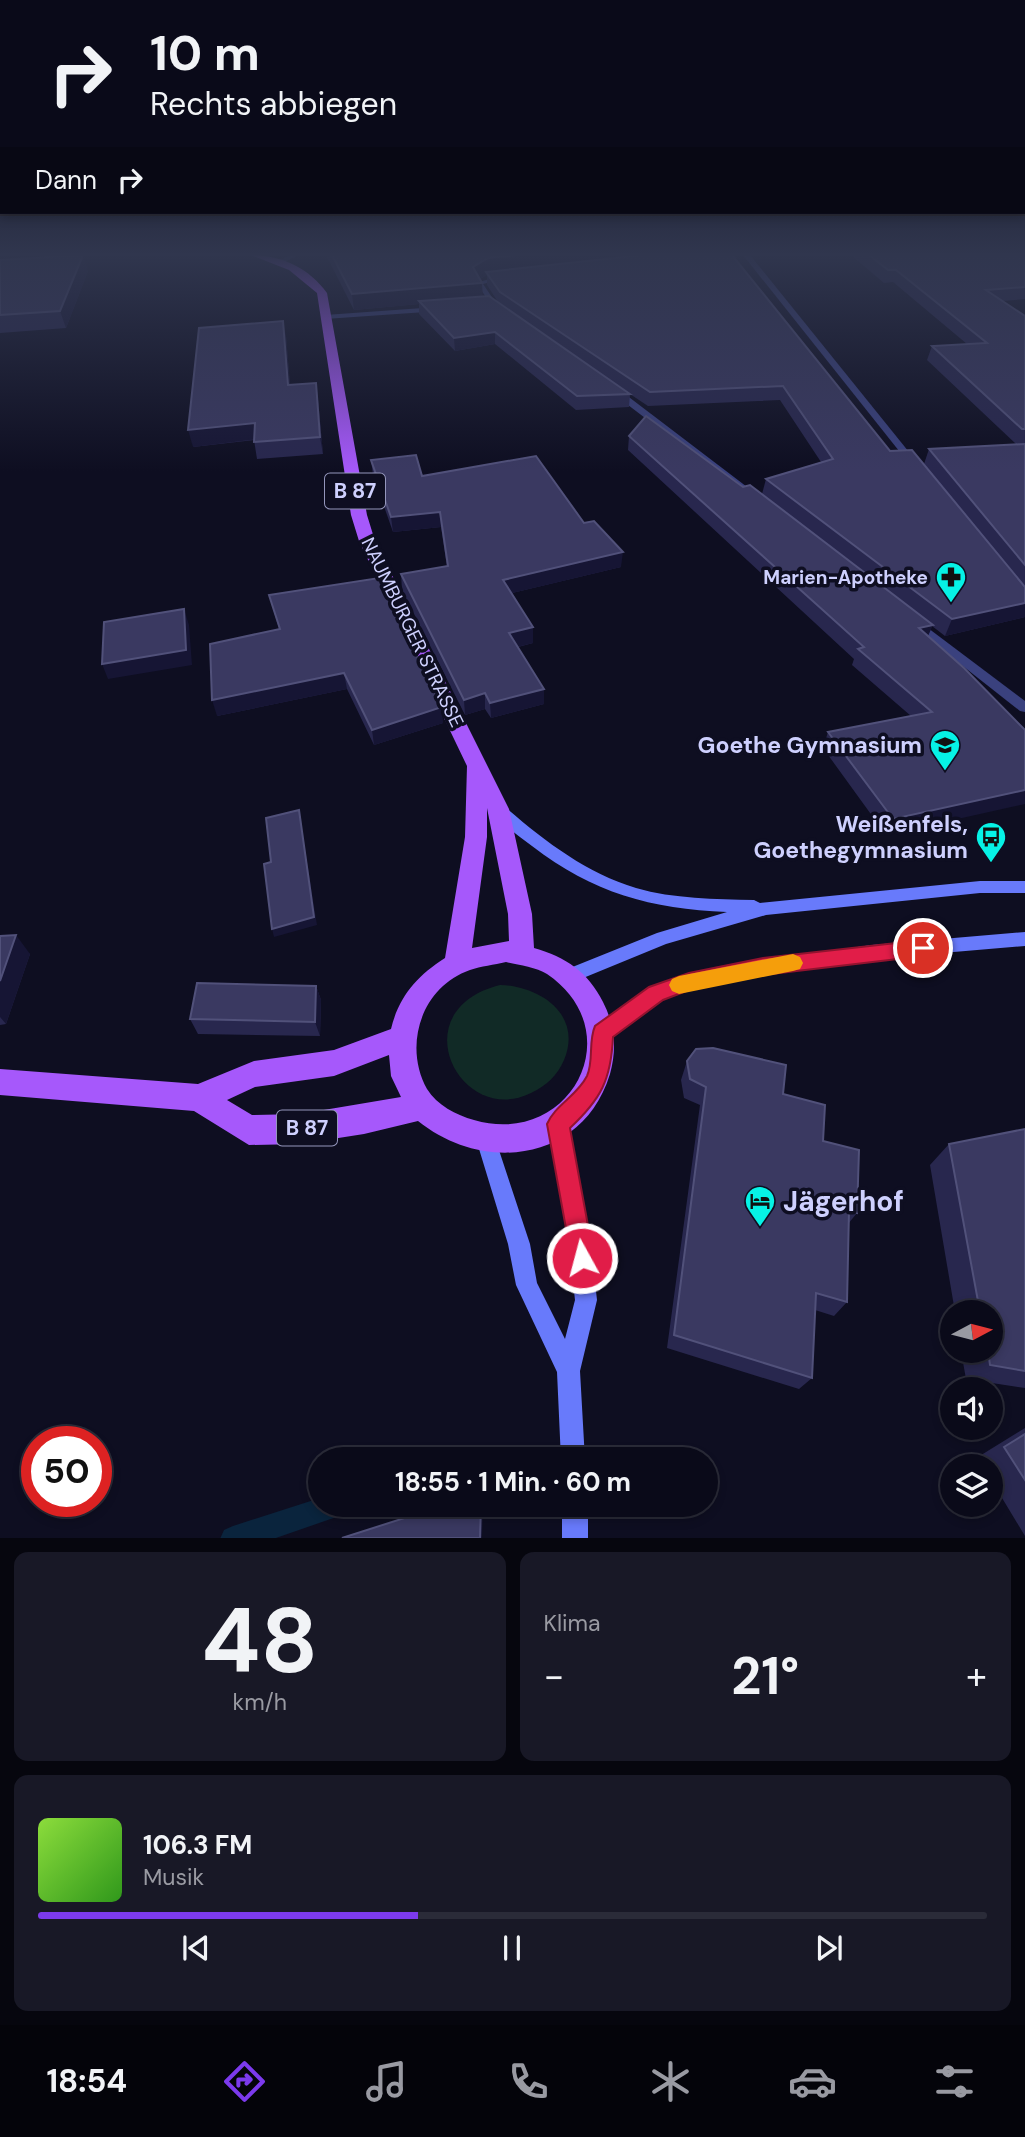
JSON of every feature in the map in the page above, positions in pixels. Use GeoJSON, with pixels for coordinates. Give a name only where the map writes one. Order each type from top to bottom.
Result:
{"type":"FeatureCollection","features":[{"type":"Feature","properties":{"kind":"main road","name":"NAUMBURGER STRASSE"},"geometry":{"type":"LineString","coordinates":[[328,327],[359,515],[367,541],[474,757]]}},
{"type":"Feature","properties":{"kind":"main road","name":"B 87"},"geometry":{"type":"LineString","coordinates":[[474,757],[498,809],[520,915],[522,952]]}},
{"type":"Feature","properties":{"kind":"main road","name":"B 87"},"geometry":{"type":"LineString","coordinates":[[457,961],[476,836],[474,757]]}},
{"type":"Feature","properties":{"kind":"main road"},"geometry":{"type":"LineString","coordinates":[[498,809],[533,840],[559,858],[636,894],[691,904],[766,908],[980,887],[1025,887]]}},
{"type":"Feature","properties":{"kind":"main road"},"geometry":{"type":"LineString","coordinates":[[571,975],[663,938],[766,908]]}},
{"type":"Feature","properties":{"kind":"main road"},"geometry":{"type":"LineString","coordinates":[[603,1032],[656,993],[689,982],[839,957],[1025,939]]}},
{"type":"Feature","properties":{"kind":"main road"},"geometry":{"type":"LineString","coordinates":[[489,952],[522,952],[541,958],[571,975],[592,1001],[603,1032],[601,1067],[585,1099],[558,1124],[523,1138],[486,1139],[451,1128],[423,1106],[404,1072],[401,1038],[404,1020],[429,979],[457,961],[489,952]]}},
{"type":"Feature","properties":{"kind":"main road","name":"B 87"},"geometry":{"type":"LineString","coordinates":[[198,1098],[254,1074],[334,1063],[401,1038]]}},
{"type":"Feature","properties":{"kind":"main road","name":"B 87"},"geometry":{"type":"LineString","coordinates":[[0,1082],[198,1098],[249,1130],[300,1129],[364,1120],[423,1106]]}},
{"type":"Feature","properties":{"kind":"main road"},"geometry":{"type":"LineString","coordinates":[[558,1124],[579,1237],[586,1300],[568,1371],[572,1447]]}},
{"type":"Feature","properties":{"kind":"main road"},"geometry":{"type":"LineString","coordinates":[[486,1139],[519,1244],[527,1285],[568,1371]]}},
{"type":"Feature","properties":{"kind":"main road"},"geometry":{"type":"LineString","coordinates":[[575,1517],[575,1538]]}},
{"type":"Feature","properties":{"kind":"street"},"geometry":{"type":"LineString","coordinates":[[804,327],[924,476]]}},
{"type":"Feature","properties":{"kind":"street"},"geometry":{"type":"LineString","coordinates":[[609,386],[757,498]]}},
{"type":"Feature","properties":{"kind":"street"},"geometry":{"type":"LineString","coordinates":[[907,455],[918,455]]}},
{"type":"Feature","properties":{"kind":"street"},"geometry":{"type":"LineString","coordinates":[[904,614],[1025,708]]}},
{"type":"Feature","properties":{"kind":"green space"},"geometry":{"type":"Polygon","coordinates":[[[500,985],[530,991],[543,997],[563,1017],[568,1029],[564,1060],[555,1075],[531,1093],[505,1099],[482,1094],[464,1081],[451,1062],[447,1039],[453,1017],[470,998],[500,985]]]}},
{"type":"Feature","properties":{"kind":"building"},"geometry":{"type":"Polygon","coordinates":[[[283,327],[288,385],[316,383],[320,437],[254,442],[255,423],[188,430],[199,328],[283,327]]]}},
{"type":"Feature","properties":{"kind":"building"},"geometry":{"type":"Polygon","coordinates":[[[443,327],[533,327],[630,394],[577,396],[495,332],[454,338],[443,327]]]}},
{"type":"Feature","properties":{"kind":"building"},"geometry":{"type":"Polygon","coordinates":[[[552,327],[790,327],[890,451],[912,450],[1025,587],[1025,603],[952,619],[766,479],[833,459],[783,386],[650,392],[552,327]]]}},
{"type":"Feature","properties":{"kind":"building"},"geometry":{"type":"Polygon","coordinates":[[[967,327],[1025,327],[1025,429],[932,346],[987,343],[967,327]]]}},
{"type":"Feature","properties":{"kind":"building"},"geometry":{"type":"Polygon","coordinates":[[[646,416],[743,487],[750,485],[933,625],[919,628],[964,668],[1025,730],[1025,790],[893,819],[828,732],[932,712],[858,649],[864,647],[629,436],[646,416]]]}},
{"type":"Feature","properties":{"kind":"building"},"geometry":{"type":"Polygon","coordinates":[[[1025,444],[1025,565],[929,449],[1025,444]]]}},
{"type":"Feature","properties":{"kind":"building"},"geometry":{"type":"Polygon","coordinates":[[[416,455],[422,476],[536,456],[584,523],[594,521],[623,552],[503,580],[533,627],[509,633],[544,689],[490,703],[485,693],[464,700],[401,574],[448,566],[440,512],[391,517],[371,460],[416,455]]]}},
{"type":"Feature","properties":{"kind":"building"},"geometry":{"type":"Polygon","coordinates":[[[379,578],[442,707],[372,730],[344,673],[212,700],[210,644],[280,629],[269,595],[379,578]]]}},
{"type":"Feature","properties":{"kind":"building"},"geometry":{"type":"Polygon","coordinates":[[[184,609],[186,650],[102,664],[104,622],[184,609]]]}},
{"type":"Feature","properties":{"kind":"building"},"geometry":{"type":"Polygon","coordinates":[[[299,810],[314,917],[272,929],[264,864],[271,862],[266,818],[299,810]]]}},
{"type":"Feature","properties":{"kind":"building"},"geometry":{"type":"Polygon","coordinates":[[[16,935],[0,981],[0,936],[16,935]]]}},
{"type":"Feature","properties":{"kind":"building"},"geometry":{"type":"Polygon","coordinates":[[[197,983],[316,986],[315,1022],[190,1019],[197,983]]]}},
{"type":"Feature","properties":{"kind":"building","name":"Jägerhof"},"geometry":{"type":"Polygon","coordinates":[[[713,1048],[786,1065],[783,1094],[825,1105],[823,1141],[859,1150],[857,1213],[849,1211],[847,1302],[816,1293],[812,1378],[674,1335],[706,1087],[690,1079],[687,1061],[696,1049],[713,1048]]]}},
{"type":"Feature","properties":{"kind":"building"},"geometry":{"type":"Polygon","coordinates":[[[1025,1129],[1025,1371],[990,1365],[1003,1363],[1003,1300],[978,1300],[949,1144],[1025,1129]]]}},
{"type":"Feature","properties":{"kind":"building"},"geometry":{"type":"Polygon","coordinates":[[[1025,1434],[1025,1480],[1004,1447],[1025,1434]]]}},
{"type":"Feature","properties":{"kind":"building"},"geometry":{"type":"Polygon","coordinates":[[[408,1517],[481,1517],[480,1538],[342,1538],[408,1517]]]}},
{"type":"Feature","properties":{"kind":"waterway"},"geometry":{"type":"LineString","coordinates":[[236,1538],[308,1514]]}},
{"type":"Feature","properties":{"kind":"slow traffic"},"geometry":{"type":"LineString","coordinates":[[679,985],[793,963]]}},
{"type":"Feature","properties":{"kind":"place","name":"Marien-Apotheke"},"geometry":{"type":"Point","coordinates":[951,604]}},
{"type":"Feature","properties":{"kind":"place","name":"Goethe Gymnasium"},"geometry":{"type":"Point","coordinates":[945,772]}},
{"type":"Feature","properties":{"kind":"place","name":"Weißenfels, Goethegymnasium"},"geometry":{"type":"Point","coordinates":[991,864]}},
{"type":"Feature","properties":{"kind":"place","name":"Jägerhof"},"geometry":{"type":"Point","coordinates":[760,1228]}},
{"type":"Feature","properties":{"kind":"route"},"geometry":{"type":"LineString","coordinates":[[582,1258],[558,1124],[573,1113],[594,1083],[601,1067],[603,1032],[656,993],[689,982],[763,967],[923,948]]}}]}
